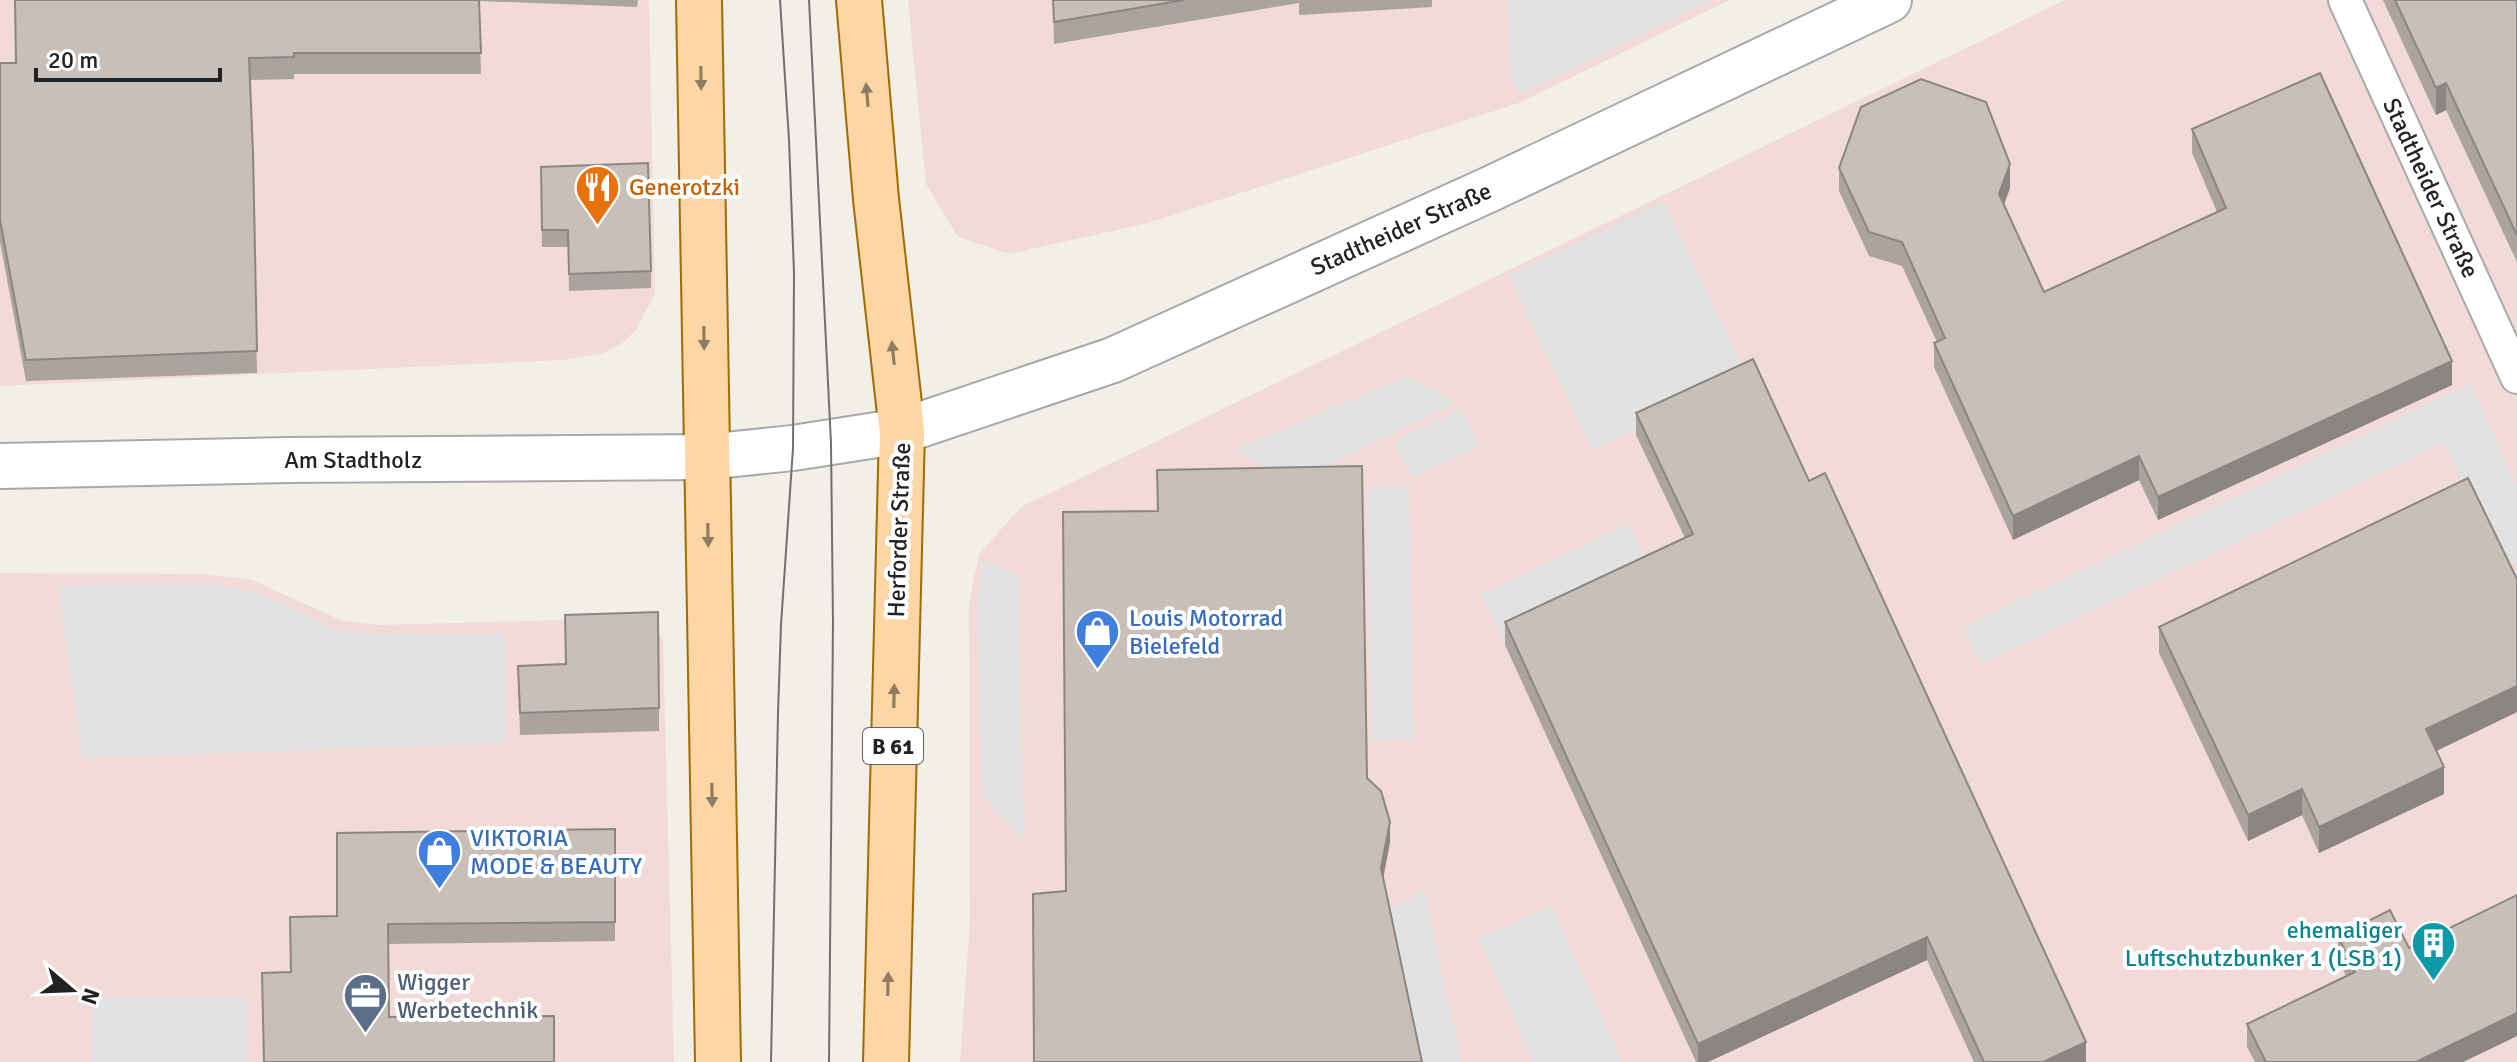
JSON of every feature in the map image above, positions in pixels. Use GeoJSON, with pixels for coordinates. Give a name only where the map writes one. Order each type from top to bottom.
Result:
{"type":"FeatureCollection","features":[{"type":"Feature","properties":{"kind":"main road"},"geometry":{"type":"LineString","coordinates":[[699,0],[718,1062]]}},
{"type":"Feature","properties":{"kind":"main road","name":"Herforder Straße"},"geometry":{"type":"LineString","coordinates":[[859,0],[876,199],[902,431],[886,1062]]}},
{"type":"Feature","properties":{"kind":"street","name":"Stadtheider Straße"},"geometry":{"type":"LineString","coordinates":[[706,457],[793,448],[902,431],[1113,360],[1488,190],[1889,0]]}},
{"type":"Feature","properties":{"kind":"street","name":"Am Stadtholz"},"geometry":{"type":"LineString","coordinates":[[0,466],[706,457]]}},
{"type":"Feature","properties":{"kind":"lane","name":"Stadtheider Straße"},"geometry":{"type":"LineString","coordinates":[[2345,0],[2517,377]]}},
{"type":"Feature","properties":{"kind":"shaded area"},"geometry":{"type":"Polygon","coordinates":[[[0,0],[649,0],[655,294],[636,330],[621,344],[603,353],[563,360],[0,386],[0,0]]]}},
{"type":"Feature","properties":{"kind":"shaded area"},"geometry":{"type":"Polygon","coordinates":[[[908,0],[1730,0],[1519,103],[1148,223],[1009,254],[958,237],[926,184],[908,0]]]}},
{"type":"Feature","properties":{"kind":"shaded area"},"geometry":{"type":"Polygon","coordinates":[[[1508,0],[1710,0],[1520,94],[1510,77],[1508,0]]]}},
{"type":"Feature","properties":{"kind":"shaded area"},"geometry":{"type":"Polygon","coordinates":[[[2065,0],[2517,0],[2517,1062],[960,1062],[970,920],[969,603],[979,554],[1021,507],[2065,0]]]}},
{"type":"Feature","properties":{"kind":"shaded area"},"geometry":{"type":"Polygon","coordinates":[[[1664,201],[1747,376],[1592,450],[1509,275],[1664,201]]]}},
{"type":"Feature","properties":{"kind":"shaded area"},"geometry":{"type":"Polygon","coordinates":[[[1408,376],[1457,403],[1339,460],[1286,481],[1234,450],[1408,376]]]}},
{"type":"Feature","properties":{"kind":"shaded area"},"geometry":{"type":"Polygon","coordinates":[[[2470,384],[2517,485],[2517,562],[2504,568],[2444,443],[1982,664],[1964,627],[2470,384]]]}},
{"type":"Feature","properties":{"kind":"shaded area"},"geometry":{"type":"Polygon","coordinates":[[[1462,409],[1480,446],[1412,478],[1394,441],[1462,409]]]}},
{"type":"Feature","properties":{"kind":"shaded area"},"geometry":{"type":"Polygon","coordinates":[[[1409,486],[1414,739],[1372,740],[1367,487],[1409,486]]]}},
{"type":"Feature","properties":{"kind":"shaded area"},"geometry":{"type":"Polygon","coordinates":[[[1628,524],[1651,572],[1504,643],[1481,594],[1628,524]]]}},
{"type":"Feature","properties":{"kind":"shaded area"},"geometry":{"type":"Polygon","coordinates":[[[983,560],[1018,576],[1024,841],[982,794],[977,608],[983,560]]]}},
{"type":"Feature","properties":{"kind":"shaded area"},"geometry":{"type":"Polygon","coordinates":[[[0,573],[202,574],[252,580],[341,620],[377,625],[646,618],[663,640],[674,1062],[0,1062],[0,573]]]}},
{"type":"Feature","properties":{"kind":"shaded area"},"geometry":{"type":"Polygon","coordinates":[[[209,584],[256,591],[340,631],[372,634],[505,634],[506,743],[83,758],[58,585],[209,584]]]}},
{"type":"Feature","properties":{"kind":"shaded area"},"geometry":{"type":"Polygon","coordinates":[[[1424,890],[1461,1062],[1417,1062],[1385,912],[1424,890]]]}},
{"type":"Feature","properties":{"kind":"shaded area"},"geometry":{"type":"Polygon","coordinates":[[[1552,905],[1622,1062],[1533,1062],[1479,938],[1552,905]]]}},
{"type":"Feature","properties":{"kind":"shaded area"},"geometry":{"type":"Polygon","coordinates":[[[91,997],[248,997],[248,1062],[92,1062],[91,997]]]}},
{"type":"Feature","properties":{"kind":"building"},"geometry":{"type":"Polygon","coordinates":[[[15,0],[479,0],[481,53],[294,53],[294,57],[249,58],[257,351],[26,360],[0,220],[0,63],[16,63],[15,0]]]}},
{"type":"Feature","properties":{"kind":"building"},"geometry":{"type":"Polygon","coordinates":[[[1053,0],[1184,0],[1054,22],[1053,0]]]}},
{"type":"Feature","properties":{"kind":"building"},"geometry":{"type":"Polygon","coordinates":[[[2395,0],[2517,0],[2517,235],[2446,83],[2436,88],[2395,0]]]}},
{"type":"Feature","properties":{"kind":"building"},"geometry":{"type":"Polygon","coordinates":[[[2320,73],[2452,361],[2158,497],[2139,456],[2013,516],[1934,343],[1945,338],[1902,242],[1869,232],[1839,168],[1861,107],[1921,79],[1986,102],[2010,164],[1999,194],[2044,292],[2226,208],[2192,129],[2320,73]]]}},
{"type":"Feature","properties":{"kind":"building"},"geometry":{"type":"Polygon","coordinates":[[[648,163],[651,271],[569,274],[568,230],[542,230],[541,167],[648,163]]]}},
{"type":"Feature","properties":{"kind":"building"},"geometry":{"type":"Polygon","coordinates":[[[1753,359],[1809,481],[1825,473],[2086,1042],[2043,1062],[1984,1062],[1927,937],[1698,1044],[1505,622],[1693,534],[1636,413],[1753,359]]]}},
{"type":"Feature","properties":{"kind":"building"},"geometry":{"type":"Polygon","coordinates":[[[1362,466],[1367,778],[1381,791],[1390,822],[1381,868],[1422,1062],[1034,1062],[1033,894],[1066,891],[1063,512],[1158,511],[1157,470],[1362,466]]]}},
{"type":"Feature","properties":{"kind":"building"},"geometry":{"type":"Polygon","coordinates":[[[2468,478],[2517,579],[2517,686],[2426,729],[2444,767],[2319,827],[2302,789],[2248,815],[2159,627],[2468,478]]]}},
{"type":"Feature","properties":{"kind":"building"},"geometry":{"type":"Polygon","coordinates":[[[658,612],[659,708],[520,713],[518,666],[566,664],[565,615],[658,612]]]}},
{"type":"Feature","properties":{"kind":"building"},"geometry":{"type":"Polygon","coordinates":[[[615,829],[615,922],[388,924],[389,1017],[554,1016],[554,1062],[264,1062],[262,973],[291,972],[290,917],[337,916],[337,833],[615,829]]]}},
{"type":"Feature","properties":{"kind":"building","name":"ehemaliger Luftschutzbunker 1 (LSB 1)"},"geometry":{"type":"Polygon","coordinates":[[[2517,895],[2517,1013],[2416,1062],[2266,1062],[2247,1024],[2355,972],[2338,936],[2390,910],[2409,948],[2517,895]]]}},
{"type":"Feature","properties":{"kind":"tram line"},"geometry":{"type":"LineString","coordinates":[[771,1062],[781,625],[793,448],[794,273],[780,0]]}},
{"type":"Feature","properties":{"kind":"tram line"},"geometry":{"type":"LineString","coordinates":[[809,0],[831,443],[833,622],[829,1062]]}},
{"type":"Feature","properties":{"kind":"place","name":"Generotzki"},"geometry":{"type":"Point","coordinates":[598,226]}},
{"type":"Feature","properties":{"kind":"place","name":"Louis Motorrad Bielefeld"},"geometry":{"type":"Point","coordinates":[1098,671]}},
{"type":"Feature","properties":{"kind":"place","name":"VIKTORIA MODE & BEAUTY"},"geometry":{"type":"Point","coordinates":[439,891]}},
{"type":"Feature","properties":{"kind":"place","name":"ehemaliger Luftschutzbunker 1 (LSB 1)"},"geometry":{"type":"Point","coordinates":[2433,983]}},
{"type":"Feature","properties":{"kind":"place","name":"Wigger Werbetechnik"},"geometry":{"type":"Point","coordinates":[366,1035]}}]}
